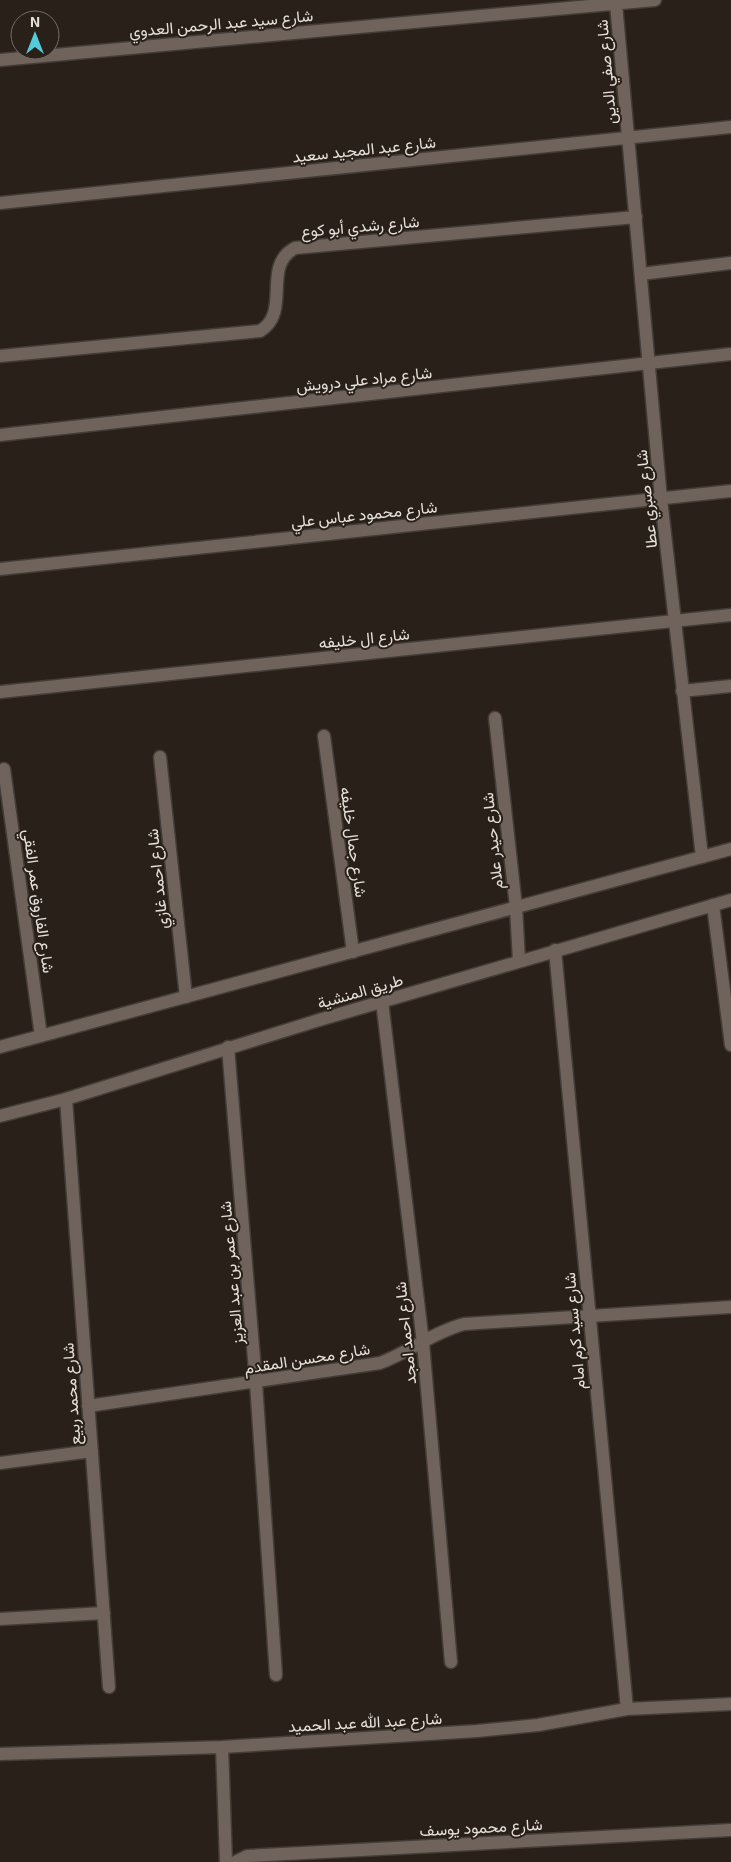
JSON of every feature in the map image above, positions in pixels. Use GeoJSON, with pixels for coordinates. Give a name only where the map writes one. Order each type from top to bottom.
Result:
{"type":"FeatureCollection","features":[{"type":"Feature","properties":{"kind":"street","name":"شارع سيد عبد الرحمن العدوي"},"geometry":{"type":"LineString","coordinates":[[0,60],[655,0]]}},
{"type":"Feature","properties":{"kind":"street","name":"شارع صفي الدين"},"geometry":{"type":"LineString","coordinates":[[616,4],[629,138]]}},
{"type":"Feature","properties":{"kind":"street","name":"شارع عبد المجيد سعيد"},"geometry":{"type":"LineString","coordinates":[[0,203],[731,128]]}},
{"type":"Feature","properties":{"kind":"street","name":"شارع صبري عطا"},"geometry":{"type":"LineString","coordinates":[[629,138],[661,499],[702,857]]}},
{"type":"Feature","properties":{"kind":"street","name":"شارع رشدي أبو كوع"},"geometry":{"type":"LineString","coordinates":[[0,356],[260,331],[268,326],[276,311],[279,262],[285,253],[295,248],[636,217]]}},
{"type":"Feature","properties":{"kind":"street"},"geometry":{"type":"LineString","coordinates":[[641,274],[731,264]]}},
{"type":"Feature","properties":{"kind":"street","name":"شارع مراد علي درويش"},"geometry":{"type":"LineString","coordinates":[[0,435],[731,354]]}},
{"type":"Feature","properties":{"kind":"street","name":"شارع محمود عباس علي"},"geometry":{"type":"LineString","coordinates":[[0,569],[731,491]]}},
{"type":"Feature","properties":{"kind":"street","name":"شارع ال خليفه"},"geometry":{"type":"LineString","coordinates":[[0,692],[731,615]]}},
{"type":"Feature","properties":{"kind":"street"},"geometry":{"type":"LineString","coordinates":[[682,691],[731,686]]}},
{"type":"Feature","properties":{"kind":"street","name":"شارع حيدر علام"},"geometry":{"type":"LineString","coordinates":[[495,718],[516,907],[519,961]]}},
{"type":"Feature","properties":{"kind":"street","name":"شارع جمال خليفه"},"geometry":{"type":"LineString","coordinates":[[324,736],[352,952]]}},
{"type":"Feature","properties":{"kind":"street","name":"شارع احمد غازي"},"geometry":{"type":"LineString","coordinates":[[160,757],[186,997]]}},
{"type":"Feature","properties":{"kind":"street","name":"شارع الفاروق عمر الفقي"},"geometry":{"type":"LineString","coordinates":[[4,769],[41,1036]]}},
{"type":"Feature","properties":{"kind":"street"},"geometry":{"type":"LineString","coordinates":[[0,1048],[731,849]]}},
{"type":"Feature","properties":{"kind":"street","name":"طريق المنشية"},"geometry":{"type":"LineString","coordinates":[[0,1116],[66,1099],[228,1047],[731,900]]}},
{"type":"Feature","properties":{"kind":"street"},"geometry":{"type":"LineString","coordinates":[[713,904],[731,1045]]}},
{"type":"Feature","properties":{"kind":"street","name":"شارع سيد كرم امام"},"geometry":{"type":"LineString","coordinates":[[555,950],[627,1709]]}},
{"type":"Feature","properties":{"kind":"street","name":"شارع احمد امجد"},"geometry":{"type":"LineString","coordinates":[[382,1001],[423,1343],[451,1662]]}},
{"type":"Feature","properties":{"kind":"street","name":"شارع عمر بن عبد العزيز"},"geometry":{"type":"LineString","coordinates":[[228,1047],[256,1383],[276,1675]]}},
{"type":"Feature","properties":{"kind":"street","name":"شارع محمد ربيع"},"geometry":{"type":"LineString","coordinates":[[66,1099],[109,1686]]}},
{"type":"Feature","properties":{"kind":"street","name":"شارع محسن المقدم"},"geometry":{"type":"LineString","coordinates":[[88,1406],[256,1383],[380,1363],[402,1355],[449,1328],[464,1324],[731,1307]]}},
{"type":"Feature","properties":{"kind":"street"},"geometry":{"type":"LineString","coordinates":[[0,1463],[92,1451]]}},
{"type":"Feature","properties":{"kind":"street"},"geometry":{"type":"LineString","coordinates":[[0,1619],[104,1613]]}},
{"type":"Feature","properties":{"kind":"street","name":"شارع عبد الله عبد الحميد"},"geometry":{"type":"LineString","coordinates":[[0,1754],[222,1747],[508,1729],[627,1709],[731,1704]]}},
{"type":"Feature","properties":{"kind":"street"},"geometry":{"type":"LineString","coordinates":[[222,1747],[226,1862]]}},
{"type":"Feature","properties":{"kind":"street","name":"شارع محمود يوسف"},"geometry":{"type":"LineString","coordinates":[[235,1862],[247,1856],[731,1830]]}}]}
